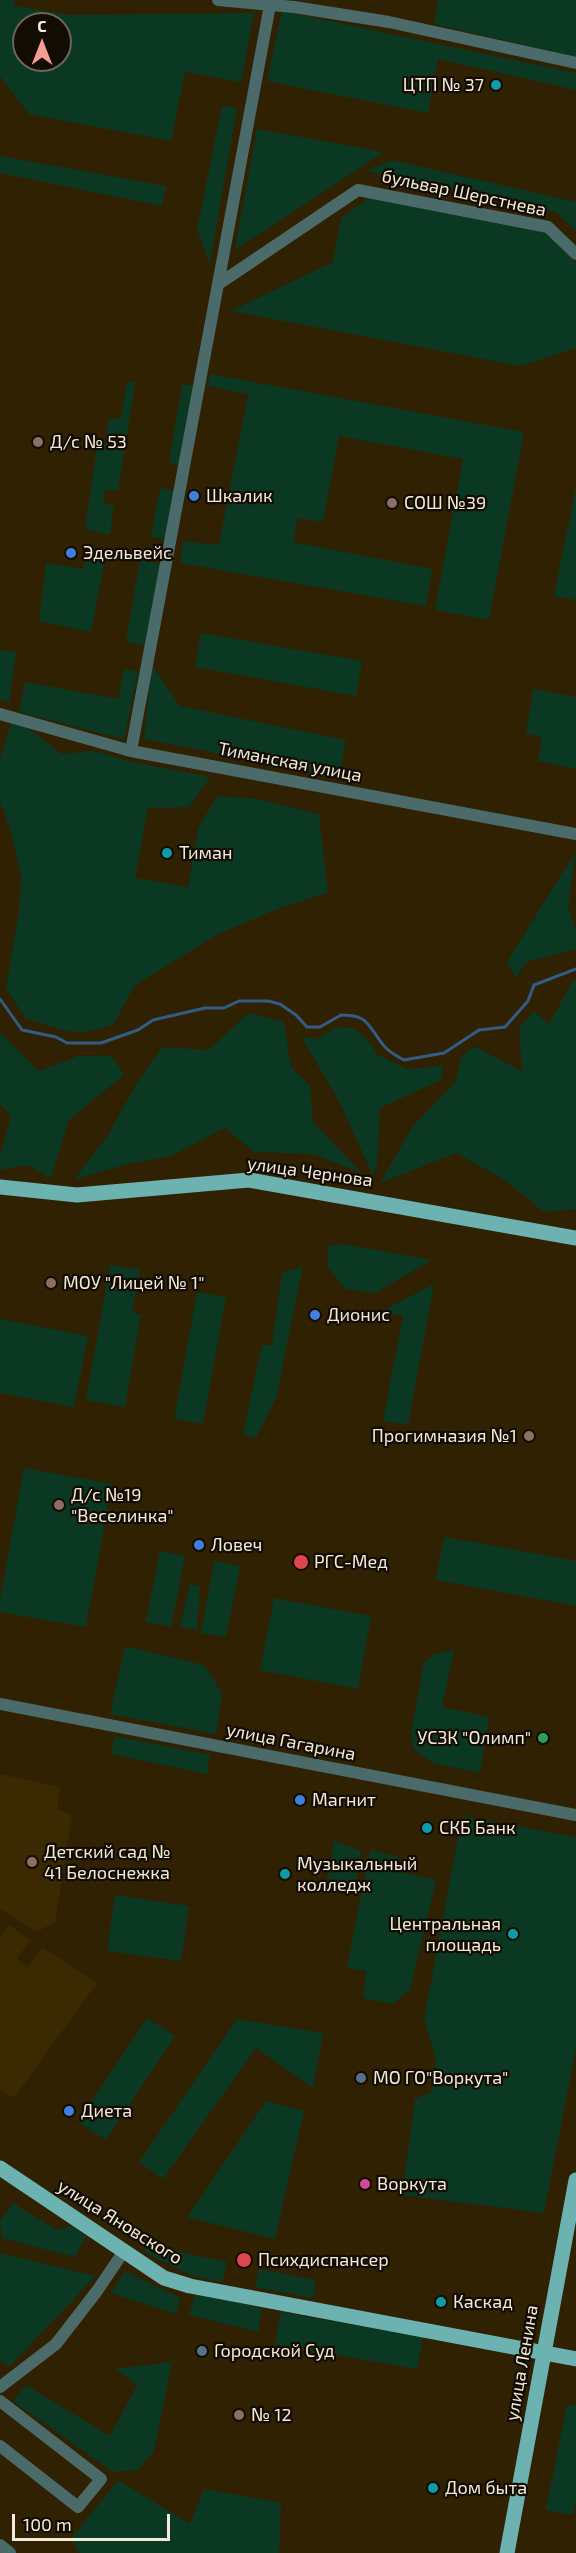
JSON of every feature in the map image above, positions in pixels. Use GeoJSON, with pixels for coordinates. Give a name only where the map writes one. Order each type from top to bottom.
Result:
{"type":"FeatureCollection","features":[{"type":"Feature","properties":{"kind":"main road","name":"улица Чернова"},"geometry":{"type":"LineString","coordinates":[[0,1187],[77,1195],[249,1180],[576,1238]]}},
{"type":"Feature","properties":{"kind":"main road","name":"улица Яновского"},"geometry":{"type":"LineString","coordinates":[[0,2168],[164,2278],[190,2286],[576,2359]]}},
{"type":"Feature","properties":{"kind":"main road","name":"улица Ленина"},"geometry":{"type":"LineString","coordinates":[[507,2553],[576,2180]]}},
{"type":"Feature","properties":{"kind":"street"},"geometry":{"type":"LineString","coordinates":[[218,0],[294,7],[427,29],[576,63]]}},
{"type":"Feature","properties":{"kind":"street"},"geometry":{"type":"LineString","coordinates":[[131,751],[270,5]]}},
{"type":"Feature","properties":{"kind":"street","name":"бульвар Шерстнева"},"geometry":{"type":"LineString","coordinates":[[220,283],[358,190],[548,227],[576,254]]}},
{"type":"Feature","properties":{"kind":"street","name":"Тиманская улица"},"geometry":{"type":"LineString","coordinates":[[0,714],[131,751],[576,834]]}},
{"type":"Feature","properties":{"kind":"street","name":"улица Гагарина"},"geometry":{"type":"LineString","coordinates":[[0,1704],[576,1815]]}},
{"type":"Feature","properties":{"kind":"street"},"geometry":{"type":"LineString","coordinates":[[0,2387],[56,2344],[97,2291],[124,2251]]}},
{"type":"Feature","properties":{"kind":"street"},"geometry":{"type":"LineString","coordinates":[[0,2401],[100,2479],[78,2507],[0,2446]]}},
{"type":"Feature","properties":{"kind":"street"},"geometry":{"type":"LineString","coordinates":[[0,2545],[10,2553]]}},
{"type":"Feature","properties":{"kind":"shaded area","name":"Детский сад № 41 Белоснежка"},"geometry":{"type":"Polygon","coordinates":[[[0,1774],[60,1787],[57,1809],[72,1815],[55,1922],[37,1932],[0,1909],[0,1774]]]}},
{"type":"Feature","properties":{"kind":"shaded area"},"geometry":{"type":"Polygon","coordinates":[[[9,1925],[30,1940],[17,1959],[28,1967],[42,1947],[97,1983],[14,2098],[0,2089],[0,1939],[9,1925]]]}},
{"type":"Feature","properties":{"kind":"green space"},"geometry":{"type":"Polygon","coordinates":[[[0,0],[14,0],[14,6],[51,12],[12,12],[12,72],[72,72],[72,15],[254,13],[241,82],[185,72],[171,141],[29,114],[0,76],[0,0]]]}},
{"type":"Feature","properties":{"kind":"green space"},"geometry":{"type":"Polygon","coordinates":[[[438,0],[576,0],[576,57],[434,24],[438,0]]]}},
{"type":"Feature","properties":{"kind":"green space"},"geometry":{"type":"Polygon","coordinates":[[[282,11],[576,73],[576,90],[438,59],[428,113],[267,81],[282,11]]]}},
{"type":"Feature","properties":{"kind":"green space"},"geometry":{"type":"Polygon","coordinates":[[[222,106],[237,108],[210,264],[197,230],[222,106]]]}},
{"type":"Feature","properties":{"kind":"green space"},"geometry":{"type":"Polygon","coordinates":[[[257,129],[384,152],[235,250],[257,129]]]}},
{"type":"Feature","properties":{"kind":"green space"},"geometry":{"type":"Polygon","coordinates":[[[0,156],[166,186],[162,206],[0,173],[0,156]]]}},
{"type":"Feature","properties":{"kind":"green space"},"geometry":{"type":"Polygon","coordinates":[[[392,160],[576,202],[576,231],[556,212],[366,171],[392,160]]]}},
{"type":"Feature","properties":{"kind":"green space"},"geometry":{"type":"Polygon","coordinates":[[[369,198],[546,231],[576,263],[576,348],[520,366],[231,311],[333,262],[341,218],[369,198]]]}},
{"type":"Feature","properties":{"kind":"green space"},"geometry":{"type":"Polygon","coordinates":[[[210,374],[524,432],[489,620],[435,610],[463,459],[339,436],[323,522],[298,518],[293,542],[432,569],[426,606],[180,563],[183,541],[219,545],[248,394],[208,386],[210,374]]]}},
{"type":"Feature","properties":{"kind":"green space"},"geometry":{"type":"Polygon","coordinates":[[[127,381],[135,382],[118,491],[105,489],[103,503],[114,506],[110,535],[85,529],[97,447],[105,445],[109,418],[121,419],[127,381]]]}},
{"type":"Feature","properties":{"kind":"green space"},"geometry":{"type":"Polygon","coordinates":[[[182,384],[194,386],[181,465],[169,463],[182,384]]]}},
{"type":"Feature","properties":{"kind":"green space"},"geometry":{"type":"Polygon","coordinates":[[[576,487],[576,600],[554,596],[576,487]]]}},
{"type":"Feature","properties":{"kind":"green space"},"geometry":{"type":"Polygon","coordinates":[[[160,488],[177,491],[168,540],[151,537],[160,488]]]}},
{"type":"Feature","properties":{"kind":"green space"},"geometry":{"type":"Polygon","coordinates":[[[87,547],[107,549],[91,632],[39,621],[46,563],[83,569],[87,547]]]}},
{"type":"Feature","properties":{"kind":"green space"},"geometry":{"type":"Polygon","coordinates":[[[140,560],[161,564],[147,646],[126,642],[140,560]]]}},
{"type":"Feature","properties":{"kind":"green space"},"geometry":{"type":"Polygon","coordinates":[[[201,633],[362,661],[356,696],[195,667],[201,633]]]}},
{"type":"Feature","properties":{"kind":"green space"},"geometry":{"type":"Polygon","coordinates":[[[0,650],[16,652],[9,702],[0,700],[0,650]]]}},
{"type":"Feature","properties":{"kind":"green space"},"geometry":{"type":"Polygon","coordinates":[[[152,665],[180,706],[346,740],[339,777],[144,739],[152,665]]]}},
{"type":"Feature","properties":{"kind":"green space"},"geometry":{"type":"Polygon","coordinates":[[[124,669],[138,672],[124,739],[19,712],[25,682],[118,699],[124,669]]]}},
{"type":"Feature","properties":{"kind":"green space"},"geometry":{"type":"Polygon","coordinates":[[[533,689],[576,697],[576,769],[538,761],[542,738],[526,733],[533,689]]]}},
{"type":"Feature","properties":{"kind":"green space"},"geometry":{"type":"Polygon","coordinates":[[[13,717],[62,754],[94,751],[131,762],[210,777],[189,807],[148,808],[135,878],[188,887],[198,828],[217,796],[258,799],[319,814],[328,893],[282,907],[218,934],[134,986],[114,1024],[100,1029],[78,1032],[59,1029],[25,1018],[6,988],[19,910],[21,875],[10,828],[0,801],[0,759],[13,717]]]}},
{"type":"Feature","properties":{"kind":"green space"},"geometry":{"type":"Polygon","coordinates":[[[576,851],[568,906],[576,930],[576,949],[527,962],[516,978],[507,962],[576,851]]]}},
{"type":"Feature","properties":{"kind":"green space"},"geometry":{"type":"Polygon","coordinates":[[[573,980],[576,982],[576,1209],[544,1212],[503,1179],[456,1153],[380,1183],[413,1126],[455,1083],[461,1057],[474,1046],[522,1071],[519,1028],[534,1011],[549,1024],[573,980]]]}},
{"type":"Feature","properties":{"kind":"green space"},"geometry":{"type":"Polygon","coordinates":[[[248,1013],[284,1022],[291,1067],[310,1086],[313,1122],[362,1173],[313,1154],[254,1152],[225,1128],[171,1156],[127,1164],[74,1180],[108,1135],[137,1083],[162,1047],[209,1050],[248,1013]]]}},
{"type":"Feature","properties":{"kind":"green space"},"geometry":{"type":"Polygon","coordinates":[[[336,1027],[353,1028],[367,1039],[378,1055],[407,1069],[443,1066],[441,1080],[380,1108],[377,1164],[373,1176],[340,1103],[301,1036],[317,1039],[336,1027]]]}},
{"type":"Feature","properties":{"kind":"green space"},"geometry":{"type":"Polygon","coordinates":[[[0,1033],[39,1071],[78,1056],[112,1056],[124,1075],[69,1120],[51,1178],[27,1165],[0,1170],[0,1155],[11,1116],[0,1104],[0,1033]]]}},
{"type":"Feature","properties":{"kind":"green space"},"geometry":{"type":"Polygon","coordinates":[[[343,1244],[432,1260],[375,1293],[345,1289],[328,1267],[328,1246],[343,1244]]]}},
{"type":"Feature","properties":{"kind":"green space"},"geometry":{"type":"Polygon","coordinates":[[[110,1265],[140,1270],[132,1312],[141,1315],[125,1407],[86,1400],[110,1265]]]}},
{"type":"Feature","properties":{"kind":"green space"},"geometry":{"type":"Polygon","coordinates":[[[303,1266],[276,1398],[256,1438],[243,1434],[262,1345],[272,1345],[282,1273],[303,1266]]]}},
{"type":"Feature","properties":{"kind":"green space"},"geometry":{"type":"Polygon","coordinates":[[[434,1284],[408,1425],[383,1421],[403,1316],[380,1312],[434,1284]]]}},
{"type":"Feature","properties":{"kind":"green space"},"geometry":{"type":"Polygon","coordinates":[[[197,1292],[226,1297],[203,1424],[174,1419],[197,1292]]]}},
{"type":"Feature","properties":{"kind":"green space"},"geometry":{"type":"Polygon","coordinates":[[[0,1319],[88,1336],[74,1407],[0,1393],[0,1319]]]}},
{"type":"Feature","properties":{"kind":"green space"},"geometry":{"type":"Polygon","coordinates":[[[24,1468],[112,1484],[86,1627],[0,1612],[0,1599],[24,1468]]]}},
{"type":"Feature","properties":{"kind":"green space"},"geometry":{"type":"Polygon","coordinates":[[[444,1537],[576,1561],[576,1606],[436,1580],[444,1537]]]}},
{"type":"Feature","properties":{"kind":"green space"},"geometry":{"type":"Polygon","coordinates":[[[160,1551],[185,1556],[171,1627],[146,1622],[160,1551]]]}},
{"type":"Feature","properties":{"kind":"green space"},"geometry":{"type":"Polygon","coordinates":[[[214,1561],[240,1566],[226,1637],[201,1633],[214,1561]]]}},
{"type":"Feature","properties":{"kind":"green space"},"geometry":{"type":"Polygon","coordinates":[[[190,1584],[200,1586],[197,1630],[180,1627],[190,1584]]]}},
{"type":"Feature","properties":{"kind":"green space"},"geometry":{"type":"Polygon","coordinates":[[[274,1598],[371,1616],[358,1689],[260,1670],[274,1598]]]}},
{"type":"Feature","properties":{"kind":"green space"},"geometry":{"type":"Polygon","coordinates":[[[125,1646],[204,1665],[222,1693],[216,1734],[110,1714],[125,1646]]]}},
{"type":"Feature","properties":{"kind":"green space"},"geometry":{"type":"Polygon","coordinates":[[[454,1650],[442,1707],[489,1717],[480,1773],[432,1763],[413,1749],[411,1733],[424,1662],[435,1654],[454,1650]]]}},
{"type":"Feature","properties":{"kind":"green space"},"geometry":{"type":"Polygon","coordinates":[[[115,1736],[210,1755],[207,1774],[111,1754],[115,1736]]]}},
{"type":"Feature","properties":{"kind":"green space"},"geometry":{"type":"Polygon","coordinates":[[[462,1816],[576,1837],[576,2048],[544,2213],[402,2195],[415,2099],[432,2092],[436,2060],[424,2019],[462,1816]]]}},
{"type":"Feature","properties":{"kind":"green space"},"geometry":{"type":"Polygon","coordinates":[[[334,1841],[361,1851],[356,1884],[347,1890],[326,1885],[334,1841]]]}},
{"type":"Feature","properties":{"kind":"green space"},"geometry":{"type":"Polygon","coordinates":[[[370,1850],[399,1857],[397,1871],[436,1880],[410,1990],[393,2004],[363,1998],[366,1971],[347,1968],[370,1850]]]}},
{"type":"Feature","properties":{"kind":"green space"},"geometry":{"type":"Polygon","coordinates":[[[115,1895],[189,1906],[181,1961],[107,1951],[115,1895]]]}},
{"type":"Feature","properties":{"kind":"green space"},"geometry":{"type":"Polygon","coordinates":[[[147,2018],[175,2036],[106,2140],[78,2122],[147,2018]]]}},
{"type":"Feature","properties":{"kind":"green space"},"geometry":{"type":"Polygon","coordinates":[[[237,2019],[323,2033],[313,2088],[256,2048],[163,2179],[139,2162],[237,2019]]]}},
{"type":"Feature","properties":{"kind":"green space"},"geometry":{"type":"Polygon","coordinates":[[[266,2101],[304,2111],[275,2239],[187,2217],[266,2101]]]}},
{"type":"Feature","properties":{"kind":"green space"},"geometry":{"type":"Polygon","coordinates":[[[13,2203],[57,2230],[72,2226],[86,2236],[75,2257],[2,2238],[0,2221],[13,2203]]]}},
{"type":"Feature","properties":{"kind":"green space"},"geometry":{"type":"Polygon","coordinates":[[[146,2245],[227,2262],[222,2282],[190,2275],[144,2252],[146,2245]]]}},
{"type":"Feature","properties":{"kind":"green space"},"geometry":{"type":"Polygon","coordinates":[[[0,2253],[96,2276],[9,2367],[0,2360],[0,2253]]]}},
{"type":"Feature","properties":{"kind":"green space"},"geometry":{"type":"Polygon","coordinates":[[[259,2269],[316,2280],[313,2298],[255,2287],[259,2269]]]}},
{"type":"Feature","properties":{"kind":"green space"},"geometry":{"type":"Polygon","coordinates":[[[125,2271],[180,2298],[176,2314],[111,2293],[125,2271]]]}},
{"type":"Feature","properties":{"kind":"green space"},"geometry":{"type":"Polygon","coordinates":[[[196,2293],[262,2308],[258,2332],[189,2315],[196,2293]]]}},
{"type":"Feature","properties":{"kind":"green space"},"geometry":{"type":"Polygon","coordinates":[[[281,2312],[423,2337],[417,2369],[275,2344],[281,2312]]]}},
{"type":"Feature","properties":{"kind":"green space"},"geometry":{"type":"Polygon","coordinates":[[[172,2362],[154,2451],[138,2470],[113,2472],[13,2401],[26,2385],[110,2436],[137,2385],[115,2369],[172,2362]]]}},
{"type":"Feature","properties":{"kind":"green space"},"geometry":{"type":"Polygon","coordinates":[[[567,2404],[576,2406],[576,2499],[573,2515],[546,2510],[567,2404]]]}},
{"type":"Feature","properties":{"kind":"green space"},"geometry":{"type":"Polygon","coordinates":[[[118,2480],[190,2524],[204,2489],[281,2503],[279,2553],[80,2553],[71,2539],[118,2480]]]}},
{"type":"Feature","properties":{"kind":"waterway"},"geometry":{"type":"LineString","coordinates":[[0,999],[22,1030],[56,1037],[67,1043],[101,1043],[138,1030],[153,1020],[205,1008],[224,1008],[239,1001],[268,1001],[280,1004],[296,1015],[307,1027],[320,1027],[341,1015],[362,1019],[386,1048],[404,1060],[444,1053],[479,1030],[505,1027],[528,1001],[534,985],[576,969]]}},
{"type":"Feature","properties":{"kind":"place","name":"ЦТП № 37"},"geometry":{"type":"Point","coordinates":[496,85]}},
{"type":"Feature","properties":{"kind":"place","name":"Д/с № 53"},"geometry":{"type":"Point","coordinates":[38,442]}},
{"type":"Feature","properties":{"kind":"place","name":"Шкалик"},"geometry":{"type":"Point","coordinates":[194,496]}},
{"type":"Feature","properties":{"kind":"place","name":"СОШ №39"},"geometry":{"type":"Point","coordinates":[392,503]}},
{"type":"Feature","properties":{"kind":"place","name":"Эдельвейс"},"geometry":{"type":"Point","coordinates":[71,553]}},
{"type":"Feature","properties":{"kind":"place","name":"Тиман"},"geometry":{"type":"Point","coordinates":[167,853]}},
{"type":"Feature","properties":{"kind":"place","name":"МОУ \"Лицей № 1\""},"geometry":{"type":"Point","coordinates":[51,1283]}},
{"type":"Feature","properties":{"kind":"place","name":"Дионис"},"geometry":{"type":"Point","coordinates":[315,1315]}},
{"type":"Feature","properties":{"kind":"place","name":"Прогимназия №1"},"geometry":{"type":"Point","coordinates":[529,1436]}},
{"type":"Feature","properties":{"kind":"place","name":"Д/с №19 \"Веселинка\""},"geometry":{"type":"Point","coordinates":[59,1505]}},
{"type":"Feature","properties":{"kind":"place","name":"Ловеч"},"geometry":{"type":"Point","coordinates":[199,1545]}},
{"type":"Feature","properties":{"kind":"place","name":"РГС-Мед"},"geometry":{"type":"Point","coordinates":[301,1562]}},
{"type":"Feature","properties":{"kind":"place","name":"УСЗК \"Олимп\""},"geometry":{"type":"Point","coordinates":[543,1738]}},
{"type":"Feature","properties":{"kind":"place","name":"Магнит"},"geometry":{"type":"Point","coordinates":[300,1800]}},
{"type":"Feature","properties":{"kind":"place","name":"СКБ Банк"},"geometry":{"type":"Point","coordinates":[427,1828]}},
{"type":"Feature","properties":{"kind":"place","name":"Детский сад № 41 Белоснежка"},"geometry":{"type":"Point","coordinates":[32,1862]}},
{"type":"Feature","properties":{"kind":"place","name":"Музыкальный колледж"},"geometry":{"type":"Point","coordinates":[285,1874]}},
{"type":"Feature","properties":{"kind":"place","name":"Центральная площадь"},"geometry":{"type":"Point","coordinates":[513,1934]}},
{"type":"Feature","properties":{"kind":"place","name":"МО ГО\"Воркута\""},"geometry":{"type":"Point","coordinates":[361,2078]}},
{"type":"Feature","properties":{"kind":"place","name":"Диета"},"geometry":{"type":"Point","coordinates":[69,2111]}},
{"type":"Feature","properties":{"kind":"place","name":"Воркута"},"geometry":{"type":"Point","coordinates":[365,2184]}},
{"type":"Feature","properties":{"kind":"place","name":"Психдиспансер"},"geometry":{"type":"Point","coordinates":[244,2260]}},
{"type":"Feature","properties":{"kind":"place","name":"Каскад"},"geometry":{"type":"Point","coordinates":[441,2302]}},
{"type":"Feature","properties":{"kind":"place","name":"Городской Суд"},"geometry":{"type":"Point","coordinates":[202,2351]}},
{"type":"Feature","properties":{"kind":"place","name":"№ 12"},"geometry":{"type":"Point","coordinates":[239,2415]}},
{"type":"Feature","properties":{"kind":"place","name":"Дом быта"},"geometry":{"type":"Point","coordinates":[433,2488]}}]}
